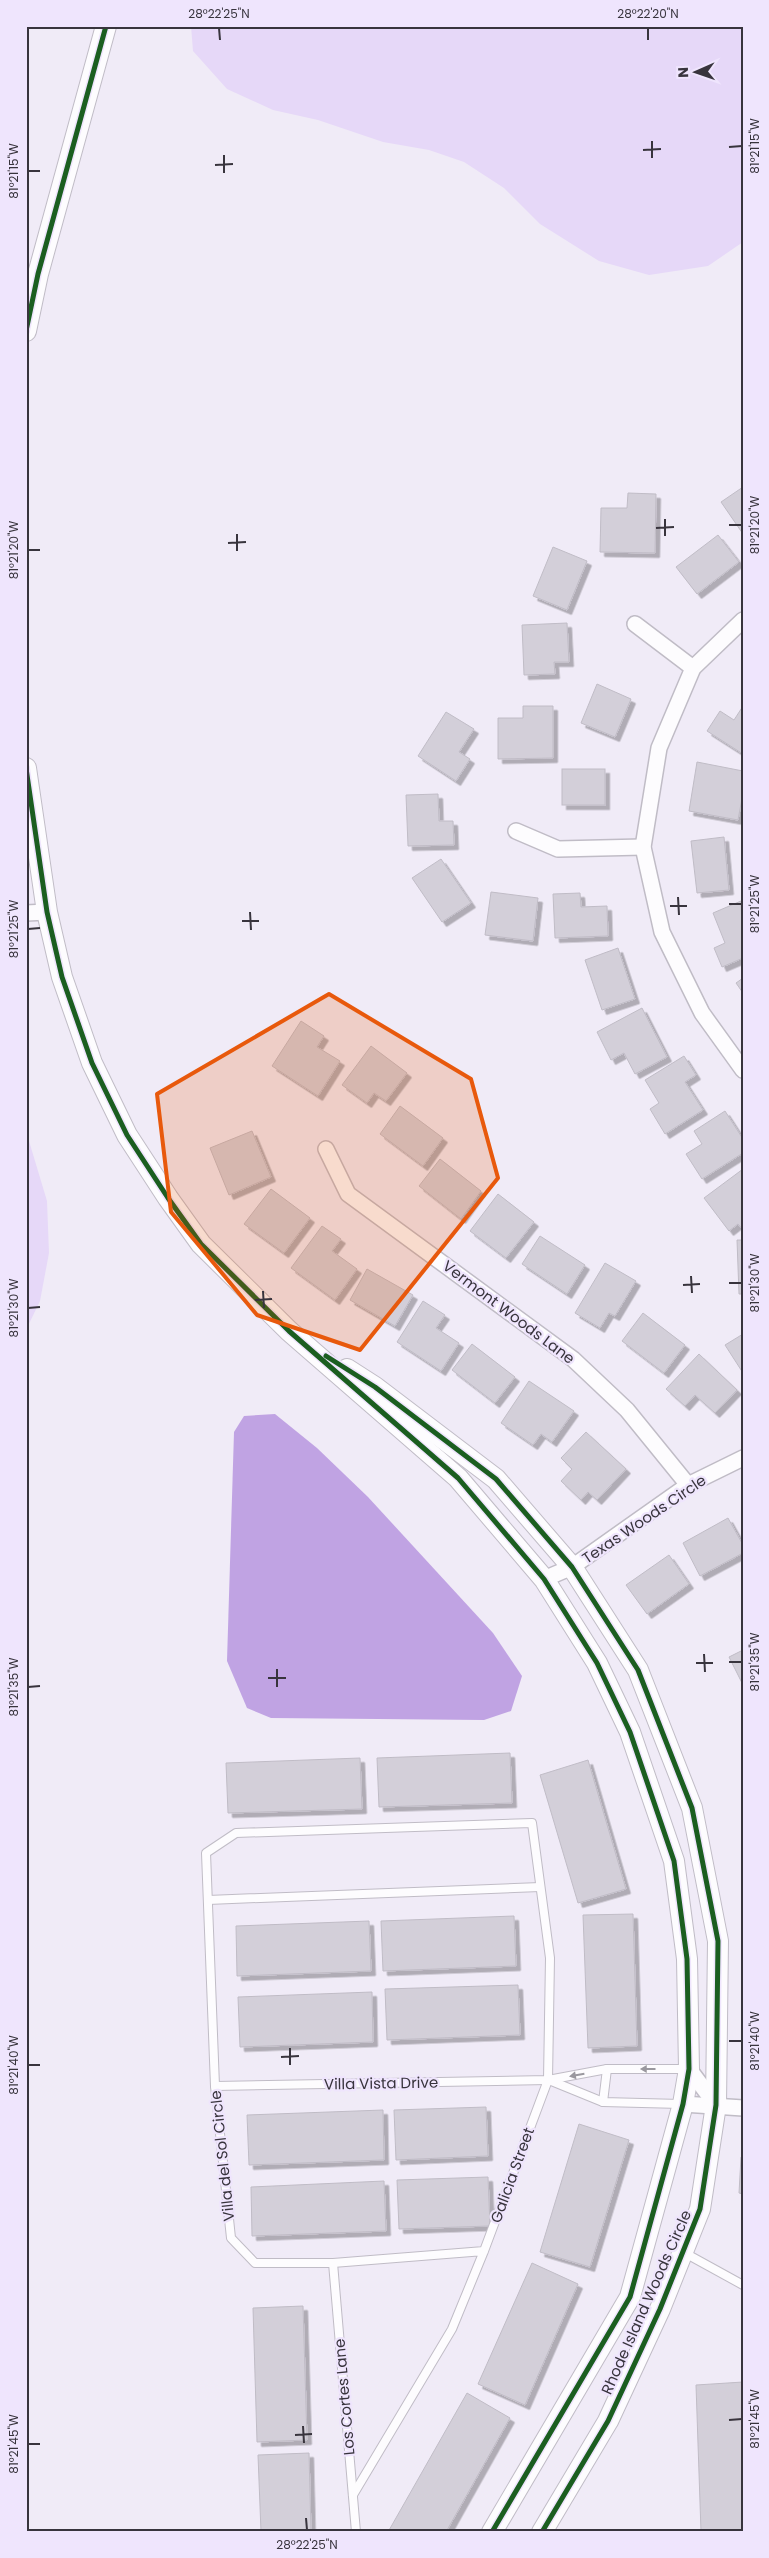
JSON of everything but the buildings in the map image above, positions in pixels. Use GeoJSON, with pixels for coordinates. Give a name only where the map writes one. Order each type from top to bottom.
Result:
{"type":"FeatureCollection","features":[{"type":"Feature","properties":{"kind":"street"},"geometry":{"type":"LineString","coordinates":[[26,331],[38,274],[106,26]]}},
{"type":"Feature","properties":{"kind":"street"},"geometry":{"type":"LineString","coordinates":[[743,620],[694,668],[659,748],[643,848],[662,932],[702,1013],[743,1070]]}},
{"type":"Feature","properties":{"kind":"street"},"geometry":{"type":"LineString","coordinates":[[635,624],[694,668]]}},
{"type":"Feature","properties":{"kind":"street","name":"Rhode Island Woods Circle"},"geometry":{"type":"LineString","coordinates":[[26,768],[48,912],[62,977],[92,1063],[127,1135],[201,1244],[288,1331],[458,1478],[544,1579],[597,1663],[630,1732],[674,1862],[687,1959],[689,2069],[683,2104],[630,2297],[492,2532]]}},
{"type":"Feature","properties":{"kind":"street"},"geometry":{"type":"LineString","coordinates":[[516,831],[558,848],[643,848]]}},
{"type":"Feature","properties":{"kind":"street"},"geometry":{"type":"LineString","coordinates":[[26,912],[48,912]]}},
{"type":"Feature","properties":{"kind":"street","name":"Vermont Woods Lane"},"geometry":{"type":"LineString","coordinates":[[326,1149],[348,1194],[573,1359],[627,1410],[688,1485]]}},
{"type":"Feature","properties":{"kind":"street","name":"Rhode Island Woods Circle"},"geometry":{"type":"LineString","coordinates":[[288,1331],[375,1387],[496,1479],[572,1567],[638,1670],[692,1808],[718,1942],[716,2105],[700,2210],[660,2309],[608,2421],[542,2532]]}},
{"type":"Feature","properties":{"kind":"street","name":"Texas Woods Circle"},"geometry":{"type":"LineString","coordinates":[[544,1579],[572,1567],[688,1485],[743,1458]]}},
{"type":"Feature","properties":{"kind":"street"},"geometry":{"type":"LineString","coordinates":[[689,2069],[716,2105]]}},
{"type":"Feature","properties":{"kind":"street"},"geometry":{"type":"LineString","coordinates":[[683,2104],[743,2108]]}},
{"type":"Feature","properties":{"kind":"lane","name":"Galicia Street"},"geometry":{"type":"LineString","coordinates":[[353,2496],[452,2329],[484,2251],[548,2080],[550,1958],[532,1823]]}},
{"type":"Feature","properties":{"kind":"lane","name":"Villa del Sol Circle"},"geometry":{"type":"LineString","coordinates":[[484,2251],[333,2263],[255,2263],[231,2238],[215,2086],[206,1853],[236,1833],[532,1823]]}},
{"type":"Feature","properties":{"kind":"lane"},"geometry":{"type":"LineString","coordinates":[[208,1900],[540,1887]]}},
{"type":"Feature","properties":{"kind":"lane","name":"Villa Vista Drive"},"geometry":{"type":"LineString","coordinates":[[215,2086],[548,2080],[607,2070],[689,2069]]}},
{"type":"Feature","properties":{"kind":"lane"},"geometry":{"type":"LineString","coordinates":[[604,2102],[607,2070]]}},
{"type":"Feature","properties":{"kind":"lane","name":"Villa Vista Drive"},"geometry":{"type":"LineString","coordinates":[[548,2080],[604,2102],[683,2104]]}},
{"type":"Feature","properties":{"kind":"lane"},"geometry":{"type":"LineString","coordinates":[[683,2252],[743,2285]]}},
{"type":"Feature","properties":{"kind":"lane","name":"Los Cortes Lane"},"geometry":{"type":"LineString","coordinates":[[333,2263],[356,2532]]}},
{"type":"Feature","properties":{"kind":"highlighted area"},"geometry":{"type":"Polygon","coordinates":[[[329,994],[471,1079],[498,1178],[360,1350],[257,1315],[171,1212],[157,1094],[329,994]]]}},
{"type":"Feature","properties":{"kind":"shaded area"},"geometry":{"type":"Polygon","coordinates":[[[191,26],[743,26],[743,242],[708,266],[649,275],[599,261],[540,224],[504,188],[464,162],[429,150],[383,142],[318,120],[273,110],[227,89],[193,51],[191,26]]]}},
{"type":"Feature","properties":{"kind":"shaded area"},"geometry":{"type":"Polygon","coordinates":[[[26,1131],[47,1201],[49,1253],[40,1301],[26,1330],[26,1131]]]}},
{"type":"Feature","properties":{"kind":"shaded area"},"geometry":{"type":"Polygon","coordinates":[[[275,1414],[317,1448],[368,1497],[493,1633],[522,1676],[511,1711],[484,1720],[271,1718],[247,1708],[227,1661],[234,1432],[244,1416],[275,1414]]]}},
{"type":"Feature","properties":{"kind":"cycle path"},"geometry":{"type":"LineString","coordinates":[[26,331],[38,274],[106,26]]}},
{"type":"Feature","properties":{"kind":"cycle path"},"geometry":{"type":"LineString","coordinates":[[26,768],[47,912],[62,977],[92,1063],[127,1135],[201,1244],[289,1331],[458,1478],[544,1579],[597,1663],[630,1732],[674,1861],[687,1959],[689,2069],[683,2104],[630,2297],[492,2532]]}},
{"type":"Feature","properties":{"kind":"cycle path"},"geometry":{"type":"LineString","coordinates":[[326,1356],[375,1387],[496,1479],[572,1567],[638,1670],[692,1808],[718,1941],[716,2105],[700,2209],[660,2309],[608,2421],[542,2532]]}}]}
